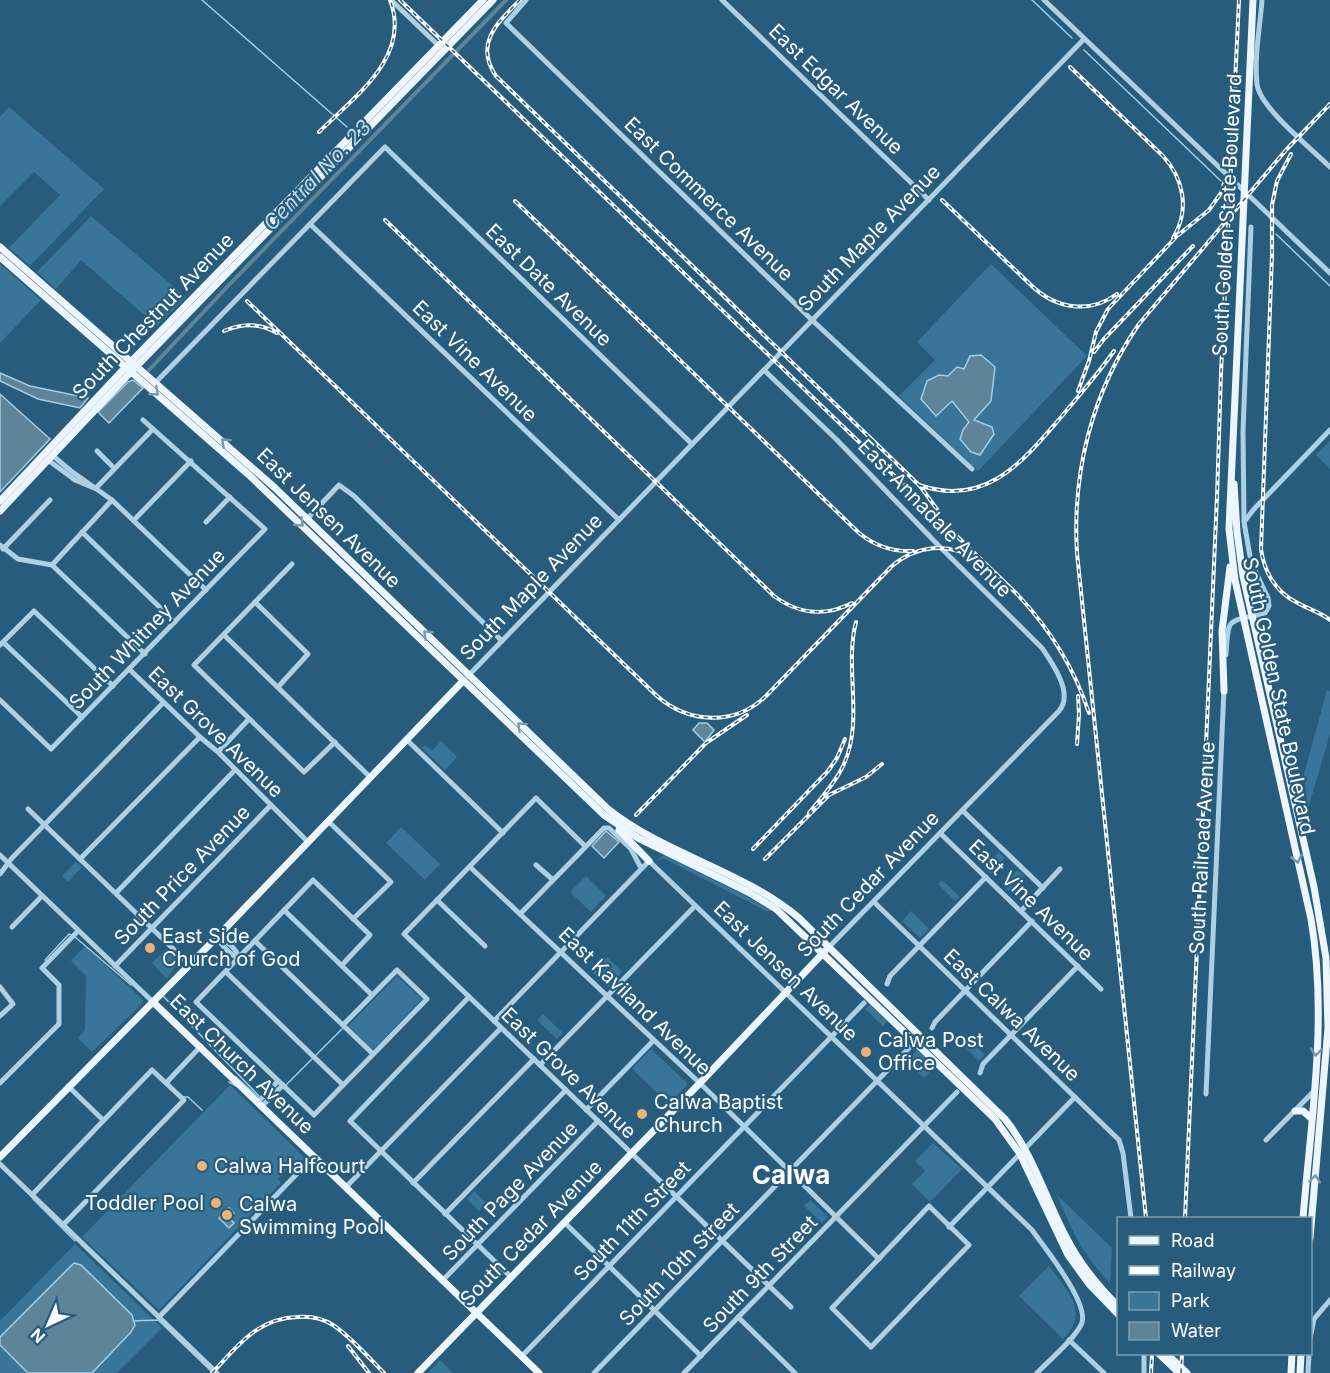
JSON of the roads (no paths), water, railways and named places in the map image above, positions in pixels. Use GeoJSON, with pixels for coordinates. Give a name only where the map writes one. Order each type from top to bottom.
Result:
{"type":"FeatureCollection","features":[{"type":"Feature","properties":{"kind":"main road","name":"South Chestnut Avenue"},"geometry":{"type":"LineString","coordinates":[[0,511],[185,306],[441,48],[483,0]]}},
{"type":"Feature","properties":{"kind":"main road"},"geometry":{"type":"LineString","coordinates":[[131,366],[166,336],[441,48],[493,0]]}},
{"type":"Feature","properties":{"kind":"main road","name":"South Golden State Boulevard"},"geometry":{"type":"LineString","coordinates":[[1253,0],[1229,516],[1231,555],[1248,616],[1324,938],[1328,996],[1328,1058],[1323,1082],[1312,1225]]}},
{"type":"Feature","properties":{"kind":"main road","name":"East Jensen Avenue"},"geometry":{"type":"LineString","coordinates":[[0,247],[266,490],[600,802],[626,822],[769,895],[799,918],[826,950]]}},
{"type":"Feature","properties":{"kind":"main road","name":"East Jensen Avenue"},"geometry":{"type":"LineString","coordinates":[[0,257],[131,366],[156,382],[224,441],[307,519],[591,804],[611,821]]}},
{"type":"Feature","properties":{"kind":"main road"},"geometry":{"type":"LineString","coordinates":[[166,336],[184,312],[185,306]]}},
{"type":"Feature","properties":{"kind":"main road","name":"South Chestnut Avenue"},"geometry":{"type":"LineString","coordinates":[[0,501],[131,366]]}},
{"type":"Feature","properties":{"kind":"main road","name":"South Golden State Boulevard"},"geometry":{"type":"LineString","coordinates":[[1233,467],[1238,545],[1248,616],[1314,939],[1319,1005],[1303,1217]]}},
{"type":"Feature","properties":{"kind":"main road"},"geometry":{"type":"LineString","coordinates":[[1224,692],[1222,631],[1231,555]]}},
{"type":"Feature","properties":{"kind":"main road","name":"South Maple Avenue"},"geometry":{"type":"LineString","coordinates":[[0,1157],[217,937],[466,678]]}},
{"type":"Feature","properties":{"kind":"main road"},"geometry":{"type":"LineString","coordinates":[[611,821],[649,861]]}},
{"type":"Feature","properties":{"kind":"main road"},"geometry":{"type":"LineString","coordinates":[[611,821],[638,838],[765,901],[826,950],[988,1111],[1023,1151],[1060,1241],[1078,1270],[1117,1312]]}},
{"type":"Feature","properties":{"kind":"main road","name":"South Cedar Avenue"},"geometry":{"type":"LineString","coordinates":[[418,1373],[826,950]]}},
{"type":"Feature","properties":{"kind":"main road","name":"East Church Avenue"},"geometry":{"type":"LineString","coordinates":[[153,1002],[539,1373]]}},
{"type":"Feature","properties":{"kind":"main road"},"geometry":{"type":"LineString","coordinates":[[1295,1111],[1303,1111],[1311,1118]]}},
{"type":"Feature","properties":{"kind":"main road"},"geometry":{"type":"LineString","coordinates":[[1102,1294],[1117,1305]]}},
{"type":"Feature","properties":{"kind":"main road"},"geometry":{"type":"LineString","coordinates":[[1161,1355],[1179,1373]]}},
{"type":"Feature","properties":{"kind":"main road"},"geometry":{"type":"LineString","coordinates":[[1169,1355],[1187,1373]]}},
{"type":"Feature","properties":{"kind":"main road"},"geometry":{"type":"LineString","coordinates":[[1291,1373],[1292,1355]]}},
{"type":"Feature","properties":{"kind":"main road"},"geometry":{"type":"LineString","coordinates":[[1300,1373],[1301,1355]]}},
{"type":"Feature","properties":{"kind":"street"},"geometry":{"type":"LineString","coordinates":[[391,0],[441,48]]}},
{"type":"Feature","properties":{"kind":"street","name":"East Commerce Avenue"},"geometry":{"type":"LineString","coordinates":[[526,0],[506,23],[812,320],[972,469]]}},
{"type":"Feature","properties":{"kind":"street","name":"East Edgar Avenue"},"geometry":{"type":"LineString","coordinates":[[722,0],[929,200]]}},
{"type":"Feature","properties":{"kind":"street"},"geometry":{"type":"LineString","coordinates":[[1044,0],[1330,273]]}},
{"type":"Feature","properties":{"kind":"street"},"geometry":{"type":"LineString","coordinates":[[1262,0],[1257,86],[1263,101],[1330,167]]}},
{"type":"Feature","properties":{"kind":"street","name":"South Maple Avenue"},"geometry":{"type":"LineString","coordinates":[[466,678],[1084,39]]}},
{"type":"Feature","properties":{"kind":"street","name":"East Date Avenue"},"geometry":{"type":"LineString","coordinates":[[310,224],[385,147],[692,444]]}},
{"type":"Feature","properties":{"kind":"street"},"geometry":{"type":"LineString","coordinates":[[156,382],[310,224]]}},
{"type":"Feature","properties":{"kind":"street","name":"East Vine Avenue"},"geometry":{"type":"LineString","coordinates":[[310,224],[618,520]]}},
{"type":"Feature","properties":{"kind":"street"},"geometry":{"type":"LineString","coordinates":[[1248,616],[1265,613],[1269,602],[1251,562],[1244,522],[1244,431],[1251,227]]}},
{"type":"Feature","properties":{"kind":"street","name":"East Annadale Avenue"},"geometry":{"type":"LineString","coordinates":[[764,370],[837,440],[945,553],[1042,648],[1064,689],[1065,701]]}},
{"type":"Feature","properties":{"kind":"street"},"geometry":{"type":"LineString","coordinates":[[143,420],[230,497],[206,522]]}},
{"type":"Feature","properties":{"kind":"street"},"geometry":{"type":"LineString","coordinates":[[96,488],[153,429]]}},
{"type":"Feature","properties":{"kind":"street"},"geometry":{"type":"LineString","coordinates":[[1244,522],[1330,430]]}},
{"type":"Feature","properties":{"kind":"street"},"geometry":{"type":"LineString","coordinates":[[97,451],[114,468]]}},
{"type":"Feature","properties":{"kind":"street"},"geometry":{"type":"LineString","coordinates":[[50,458],[75,480],[96,488],[112,500],[206,590]]}},
{"type":"Feature","properties":{"kind":"street"},"geometry":{"type":"LineString","coordinates":[[134,520],[191,462]]}},
{"type":"Feature","properties":{"kind":"street"},"geometry":{"type":"LineString","coordinates":[[307,519],[339,485],[354,496],[502,641]]}},
{"type":"Feature","properties":{"kind":"street","name":"South Whitney Avenue"},"geometry":{"type":"LineString","coordinates":[[0,700],[51,749],[265,529],[230,497]]}},
{"type":"Feature","properties":{"kind":"street"},"geometry":{"type":"LineString","coordinates":[[50,500],[2,547],[18,559],[52,565],[145,654]]}},
{"type":"Feature","properties":{"kind":"street"},"geometry":{"type":"LineString","coordinates":[[52,565],[112,500]]}},
{"type":"Feature","properties":{"kind":"street"},"geometry":{"type":"LineString","coordinates":[[82,532],[175,622]]}},
{"type":"Feature","properties":{"kind":"street"},"geometry":{"type":"LineString","coordinates":[[291,564],[194,665],[304,772],[334,742]]}},
{"type":"Feature","properties":{"kind":"street"},"geometry":{"type":"LineString","coordinates":[[255,602],[308,654],[278,687]]}},
{"type":"Feature","properties":{"kind":"street"},"geometry":{"type":"LineString","coordinates":[[82,717],[2,644],[34,611],[113,686]]}},
{"type":"Feature","properties":{"kind":"street","name":"South Railroad Avenue"},"geometry":{"type":"LineString","coordinates":[[1206,1094],[1227,627],[1233,621],[1248,616]]}},
{"type":"Feature","properties":{"kind":"street"},"geometry":{"type":"LineString","coordinates":[[224,635],[370,777]]}},
{"type":"Feature","properties":{"kind":"street","name":"East Grove Avenue"},"geometry":{"type":"LineString","coordinates":[[129,669],[218,752],[308,842]]}},
{"type":"Feature","properties":{"kind":"street","name":"South Cedar Avenue"},"geometry":{"type":"LineString","coordinates":[[826,950],[1059,711],[1065,701]]}},
{"type":"Feature","properties":{"kind":"street"},"geometry":{"type":"LineString","coordinates":[[0,874],[44,824],[164,702]]}},
{"type":"Feature","properties":{"kind":"street"},"geometry":{"type":"LineString","coordinates":[[218,752],[249,719]]}},
{"type":"Feature","properties":{"kind":"street"},"geometry":{"type":"LineString","coordinates":[[80,859],[200,737]]}},
{"type":"Feature","properties":{"kind":"street"},"geometry":{"type":"LineString","coordinates":[[406,739],[502,833]]}},
{"type":"Feature","properties":{"kind":"street"},"geometry":{"type":"LineString","coordinates":[[116,893],[235,770]]}},
{"type":"Feature","properties":{"kind":"street"},"geometry":{"type":"LineString","coordinates":[[485,946],[437,900],[536,798],[585,846]]}},
{"type":"Feature","properties":{"kind":"street","name":"South Price Avenue"},"geometry":{"type":"LineString","coordinates":[[115,966],[270,805]]}},
{"type":"Feature","properties":{"kind":"street"},"geometry":{"type":"LineString","coordinates":[[28,809],[190,964]]}},
{"type":"Feature","properties":{"kind":"street"},"geometry":{"type":"LineString","coordinates":[[963,811],[1043,888]]}},
{"type":"Feature","properties":{"kind":"street"},"geometry":{"type":"LineString","coordinates":[[328,821],[391,882],[353,919]]}},
{"type":"Feature","properties":{"kind":"street"},"geometry":{"type":"LineString","coordinates":[[520,914],[602,829],[609,828],[628,845],[642,868]]}},
{"type":"Feature","properties":{"kind":"street","name":"East Vine Avenue"},"geometry":{"type":"LineString","coordinates":[[940,833],[1101,988]]}},
{"type":"Feature","properties":{"kind":"street","name":"East Church Avenue"},"geometry":{"type":"LineString","coordinates":[[0,855],[153,1002]]}},
{"type":"Feature","properties":{"kind":"street"},"geometry":{"type":"LineString","coordinates":[[494,1021],[649,861]]}},
{"type":"Feature","properties":{"kind":"street","name":"East Jensen Avenue"},"geometry":{"type":"LineString","coordinates":[[649,861],[1032,1230],[1077,1296],[1084,1312],[1082,1324],[1069,1340]]}},
{"type":"Feature","properties":{"kind":"street"},"geometry":{"type":"LineString","coordinates":[[536,865],[552,879]]}},
{"type":"Feature","properties":{"kind":"street","name":"East Kaviland Avenue"},"geometry":{"type":"LineString","coordinates":[[470,867],[654,1040],[879,1259]]}},
{"type":"Feature","properties":{"kind":"street"},"geometry":{"type":"LineString","coordinates":[[1021,911],[1060,869]]}},
{"type":"Feature","properties":{"kind":"street"},"geometry":{"type":"LineString","coordinates":[[887,984],[890,976],[986,877]]}},
{"type":"Feature","properties":{"kind":"street"},"geometry":{"type":"LineString","coordinates":[[342,965],[370,935],[313,880],[196,1002],[314,1115],[427,999],[397,970],[343,1025]]}},
{"type":"Feature","properties":{"kind":"street"},"geometry":{"type":"LineString","coordinates":[[12,927],[42,896]]}},
{"type":"Feature","properties":{"kind":"street","name":"East Grove Avenue"},"geometry":{"type":"LineString","coordinates":[[437,900],[404,934],[791,1307]]}},
{"type":"Feature","properties":{"kind":"street","name":"East Calwa Avenue"},"geometry":{"type":"LineString","coordinates":[[874,902],[1119,1140],[1124,1153],[1131,1217]]}},
{"type":"Feature","properties":{"kind":"street"},"geometry":{"type":"LineString","coordinates":[[540,1065],[695,906]]}},
{"type":"Feature","properties":{"kind":"street"},"geometry":{"type":"LineString","coordinates":[[284,910],[372,995]]}},
{"type":"Feature","properties":{"kind":"street"},"geometry":{"type":"LineString","coordinates":[[932,1028],[935,1022],[1032,921]]}},
{"type":"Feature","properties":{"kind":"street"},"geometry":{"type":"LineString","coordinates":[[0,1083],[59,1023],[59,985],[42,968],[78,931]]}},
{"type":"Feature","properties":{"kind":"street"},"geometry":{"type":"LineString","coordinates":[[217,937],[223,939],[238,953],[239,958]]}},
{"type":"Feature","properties":{"kind":"street"},"geometry":{"type":"LineString","coordinates":[[255,941],[373,1054]]}},
{"type":"Feature","properties":{"kind":"street"},"geometry":{"type":"LineString","coordinates":[[980,1073],[983,1064],[1078,966]]}},
{"type":"Feature","properties":{"kind":"street"},"geometry":{"type":"LineString","coordinates":[[226,972],[343,1085]]}},
{"type":"Feature","properties":{"kind":"street"},"geometry":{"type":"LineString","coordinates":[[0,987],[13,1004],[0,1016]]}},
{"type":"Feature","properties":{"kind":"street"},"geometry":{"type":"LineString","coordinates":[[469,997],[350,1121],[511,1277]]}},
{"type":"Feature","properties":{"kind":"street","name":"South 11th Street"},"geometry":{"type":"LineString","coordinates":[[522,1356],[864,1003]]}},
{"type":"Feature","properties":{"kind":"street"},"geometry":{"type":"LineString","coordinates":[[346,1187],[501,1028]]}},
{"type":"Feature","properties":{"kind":"street","name":"South Page Avenue"},"geometry":{"type":"LineString","coordinates":[[586,1110],[654,1040]]}},
{"type":"Feature","properties":{"kind":"street"},"geometry":{"type":"LineString","coordinates":[[166,1083],[201,1046]]}},
{"type":"Feature","properties":{"kind":"street","name":"South 10th Street"},"geometry":{"type":"LineString","coordinates":[[594,1373],[910,1047]]}},
{"type":"Feature","properties":{"kind":"street"},"geometry":{"type":"LineString","coordinates":[[413,1183],[534,1059]]}},
{"type":"Feature","properties":{"kind":"street"},"geometry":{"type":"LineString","coordinates":[[32,1195],[152,1070],[184,1100],[63,1225]]}},
{"type":"Feature","properties":{"kind":"street"},"geometry":{"type":"LineString","coordinates":[[1266,1140],[1330,1075]]}},
{"type":"Feature","properties":{"kind":"street"},"geometry":{"type":"LineString","coordinates":[[260,1104],[280,1083]]}},
{"type":"Feature","properties":{"kind":"street"},"geometry":{"type":"LineString","coordinates":[[68,1086],[103,1120]]}},
{"type":"Feature","properties":{"kind":"street"},"geometry":{"type":"LineString","coordinates":[[446,1214],[566,1090]]}},
{"type":"Feature","properties":{"kind":"street","name":"South 9th Street"},"geometry":{"type":"LineString","coordinates":[[684,1373],[957,1092]]}},
{"type":"Feature","properties":{"kind":"street"},"geometry":{"type":"LineString","coordinates":[[949,1227],[1075,1097]]}},
{"type":"Feature","properties":{"kind":"street","name":"South Page Avenue"},"geometry":{"type":"LineString","coordinates":[[442,1281],[598,1121]]}},
{"type":"Feature","properties":{"kind":"street"},"geometry":{"type":"LineString","coordinates":[[159,1317],[314,1156]]}},
{"type":"Feature","properties":{"kind":"street"},"geometry":{"type":"LineString","coordinates":[[0,1164],[217,1373]]}},
{"type":"Feature","properties":{"kind":"street"},"geometry":{"type":"LineString","coordinates":[[929,1206],[949,1227],[969,1245],[871,1347],[832,1308],[929,1206]]}},
{"type":"Feature","properties":{"kind":"street"},"geometry":{"type":"LineString","coordinates":[[564,1222],[701,1356]]}},
{"type":"Feature","properties":{"kind":"street"},"geometry":{"type":"LineString","coordinates":[[1312,1332],[1314,1319],[1330,1300]]}},
{"type":"Feature","properties":{"kind":"street"},"geometry":{"type":"LineString","coordinates":[[738,1317],[795,1373]]}},
{"type":"Feature","properties":{"kind":"street"},"geometry":{"type":"LineString","coordinates":[[1037,1373],[1069,1340],[1104,1373]]}},
{"type":"Feature","properties":{"kind":"street"},"geometry":{"type":"LineString","coordinates":[[1143,1373],[1144,1355]]}},
{"type":"Feature","properties":{"kind":"street"},"geometry":{"type":"LineString","coordinates":[[1308,1373],[1309,1355]]}},
{"type":"Feature","properties":{"kind":"water"},"geometry":{"type":"Polygon","coordinates":[[[981,355],[995,367],[991,401],[974,420],[992,427],[994,434],[980,455],[971,452],[960,439],[969,422],[952,401],[936,416],[921,399],[927,381],[939,375],[948,376],[957,367],[964,369],[970,356],[981,355]]]}},
{"type":"Feature","properties":{"kind":"water"},"geometry":{"type":"Polygon","coordinates":[[[0,373],[30,386],[88,398],[80,408],[38,399],[0,381],[0,373]]]}},
{"type":"Feature","properties":{"kind":"water"},"geometry":{"type":"Polygon","coordinates":[[[133,380],[143,388],[109,423],[98,412],[128,382],[133,380]]]}},
{"type":"Feature","properties":{"kind":"water"},"geometry":{"type":"Polygon","coordinates":[[[0,394],[50,439],[0,492],[0,394]]]}},
{"type":"Feature","properties":{"kind":"water"},"geometry":{"type":"Polygon","coordinates":[[[699,723],[707,723],[714,730],[705,742],[693,730],[699,723]]]}},
{"type":"Feature","properties":{"kind":"water"},"geometry":{"type":"Polygon","coordinates":[[[606,831],[619,842],[604,858],[592,846],[606,831]]]}},
{"type":"Feature","properties":{"kind":"water","name":"Calwa Swimming Pool"},"geometry":{"type":"Polygon","coordinates":[[[229,1208],[234,1213],[229,1218],[234,1223],[229,1228],[219,1218],[229,1208]]]}},
{"type":"Feature","properties":{"kind":"water"},"geometry":{"type":"Polygon","coordinates":[[[74,1263],[81,1265],[132,1315],[135,1325],[92,1373],[28,1373],[0,1345],[0,1337],[74,1263]]]}},
{"type":"Feature","properties":{"kind":"waterway"},"geometry":{"type":"LineString","coordinates":[[202,0],[347,127]]}},
{"type":"Feature","properties":{"kind":"waterway","name":"Central No. 23"},"geometry":{"type":"LineString","coordinates":[[149,370],[506,0]]}},
{"type":"Feature","properties":{"kind":"waterway"},"geometry":{"type":"LineString","coordinates":[[1032,0],[1072,38]]}},
{"type":"Feature","properties":{"kind":"waterway"},"geometry":{"type":"LineString","coordinates":[[1084,50],[1221,181]]}},
{"type":"Feature","properties":{"kind":"waterway"},"geometry":{"type":"LineString","coordinates":[[1276,234],[1330,286]]}},
{"type":"Feature","properties":{"kind":"waterway"},"geometry":{"type":"LineString","coordinates":[[45,960],[69,934],[71,935]]}},
{"type":"Feature","properties":{"kind":"waterway"},"geometry":{"type":"LineString","coordinates":[[75,937],[131,985]]}},
{"type":"Feature","properties":{"kind":"waterway"},"geometry":{"type":"LineString","coordinates":[[163,996],[259,1096]]}},
{"type":"Feature","properties":{"kind":"waterway"},"geometry":{"type":"LineString","coordinates":[[316,1055],[342,1029]]}},
{"type":"Feature","properties":{"kind":"waterway"},"geometry":{"type":"LineString","coordinates":[[286,1085],[312,1059]]}},
{"type":"Feature","properties":{"kind":"waterway"},"geometry":{"type":"LineString","coordinates":[[236,1077],[259,1098]]}},
{"type":"Feature","properties":{"kind":"waterway"},"geometry":{"type":"LineString","coordinates":[[229,1082],[236,1086]]}},
{"type":"Feature","properties":{"kind":"waterway"},"geometry":{"type":"LineString","coordinates":[[183,1097],[188,1097],[202,1110]]}},
{"type":"Feature","properties":{"kind":"waterway"},"geometry":{"type":"LineString","coordinates":[[33,1199],[75,1241]]}},
{"type":"Feature","properties":{"kind":"waterway"},"geometry":{"type":"LineString","coordinates":[[133,1321],[158,1320],[213,1373]]}},
{"type":"Feature","properties":{"kind":"railway"},"geometry":{"type":"LineString","coordinates":[[319,132],[363,90],[386,58],[393,40],[395,21],[390,0]]}},
{"type":"Feature","properties":{"kind":"railway"},"geometry":{"type":"LineString","coordinates":[[400,0],[1017,594],[1060,649],[1089,713]]}},
{"type":"Feature","properties":{"kind":"railway"},"geometry":{"type":"LineString","coordinates":[[520,0],[496,26],[488,44],[487,54],[496,76],[920,486],[939,512]]}},
{"type":"Feature","properties":{"kind":"railway"},"geometry":{"type":"LineString","coordinates":[[1185,1217],[1239,0]]}},
{"type":"Feature","properties":{"kind":"railway"},"geometry":{"type":"LineString","coordinates":[[1070,67],[1170,165],[1180,185],[1183,206],[1182,217],[1173,238]]}},
{"type":"Feature","properties":{"kind":"railway"},"geometry":{"type":"LineString","coordinates":[[1146,1217],[1077,553],[1076,523],[1082,463],[1097,405],[1109,377],[1139,324],[1286,150],[1330,104]]}},
{"type":"Feature","properties":{"kind":"railway"},"geometry":{"type":"LineString","coordinates":[[1291,154],[1277,181],[1272,205],[1261,549],[1265,566],[1277,587],[1289,598],[1330,620]]}},
{"type":"Feature","properties":{"kind":"railway"},"geometry":{"type":"LineString","coordinates":[[1078,391],[1096,332],[1108,309],[1177,236],[1209,210],[1221,193],[1226,177]]}},
{"type":"Feature","properties":{"kind":"railway"},"geometry":{"type":"LineString","coordinates":[[942,200],[1033,287],[1052,300],[1063,304],[1085,306],[1107,300],[1117,294]]}},
{"type":"Feature","properties":{"kind":"railway"},"geometry":{"type":"LineString","coordinates":[[515,201],[859,533],[884,547],[913,551]]}},
{"type":"Feature","properties":{"kind":"railway"},"geometry":{"type":"LineString","coordinates":[[385,220],[774,596],[793,607],[812,612],[832,610],[852,603]]}},
{"type":"Feature","properties":{"kind":"railway"},"geometry":{"type":"LineString","coordinates":[[1094,352],[1193,246]]}},
{"type":"Feature","properties":{"kind":"railway"},"geometry":{"type":"LineString","coordinates":[[247,301],[657,696],[683,712],[712,718],[726,717],[754,706],[892,566],[902,559],[933,548],[955,550],[976,559]]}},
{"type":"Feature","properties":{"kind":"railway"},"geometry":{"type":"LineString","coordinates":[[224,331],[251,325],[264,327],[277,333]]}},
{"type":"Feature","properties":{"kind":"railway"},"geometry":{"type":"LineString","coordinates":[[919,485],[943,490],[965,490],[984,485],[1001,476],[1033,449],[1114,351]]}},
{"type":"Feature","properties":{"kind":"railway"},"geometry":{"type":"LineString","coordinates":[[809,813],[837,777],[850,747],[853,729],[852,657],[856,622]]}},
{"type":"Feature","properties":{"kind":"railway"},"geometry":{"type":"LineString","coordinates":[[1077,744],[1078,696]]}},
{"type":"Feature","properties":{"kind":"railway"},"geometry":{"type":"LineString","coordinates":[[636,815],[706,743],[747,715]]}},
{"type":"Feature","properties":{"kind":"railway"},"geometry":{"type":"LineString","coordinates":[[753,849],[828,771],[837,758],[845,739]]}},
{"type":"Feature","properties":{"kind":"railway"},"geometry":{"type":"LineString","coordinates":[[765,859],[829,795],[866,777],[882,764]]}},
{"type":"Feature","properties":{"kind":"railway"},"geometry":{"type":"LineString","coordinates":[[212,1373],[249,1335],[260,1328],[271,1322],[303,1317],[321,1319],[333,1325],[384,1373]]}},
{"type":"Feature","properties":{"kind":"railway"},"geometry":{"type":"LineString","coordinates":[[348,1346],[369,1373]]}},
{"type":"Feature","properties":{"kind":"railway"},"geometry":{"type":"LineString","coordinates":[[1151,1373],[1152,1355]]}},
{"type":"Feature","properties":{"kind":"railway"},"geometry":{"type":"LineString","coordinates":[[1181,1373],[1182,1355]]}},
{"type":"Feature","properties":{"kind":"place","name":"East Side Church of God"},"geometry":{"type":"Point","coordinates":[150,948]}},
{"type":"Feature","properties":{"kind":"place","name":"Calwa Post Office"},"geometry":{"type":"Point","coordinates":[866,1052]}},
{"type":"Feature","properties":{"kind":"place","name":"Calwa Baptist Church"},"geometry":{"type":"Point","coordinates":[642,1114]}},
{"type":"Feature","properties":{"kind":"place","name":"Calwa Halfcourt"},"geometry":{"type":"Point","coordinates":[202,1166]}},
{"type":"Feature","properties":{"kind":"place","name":"Toddler Pool"},"geometry":{"type":"Point","coordinates":[216,1203]}},
{"type":"Feature","properties":{"kind":"place","name":"Calwa Swimming Pool"},"geometry":{"type":"Point","coordinates":[227,1215]}},
{"type":"Feature","properties":{"kind":"district","name":"Calwa"},"geometry":{"type":"Point","coordinates":[791,1174]}}]}
